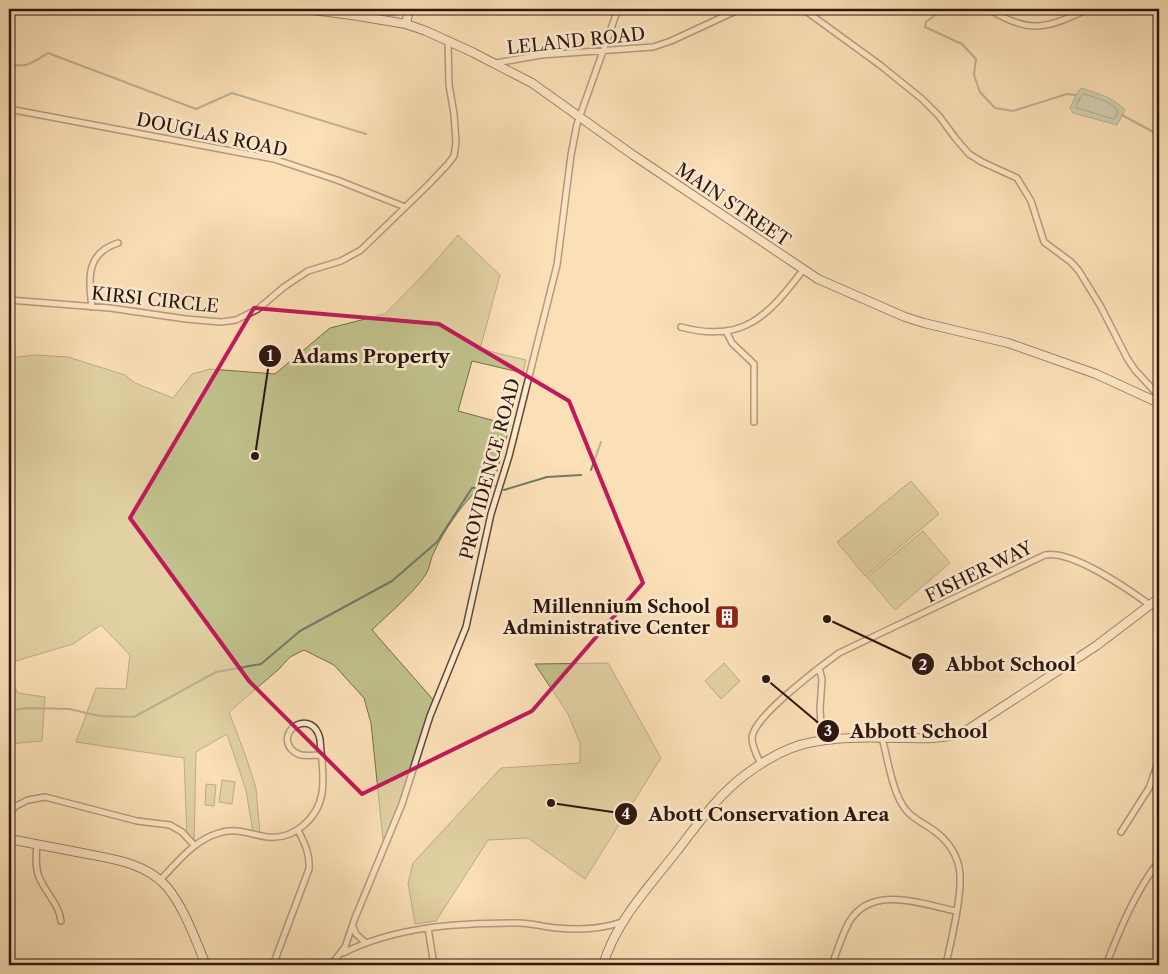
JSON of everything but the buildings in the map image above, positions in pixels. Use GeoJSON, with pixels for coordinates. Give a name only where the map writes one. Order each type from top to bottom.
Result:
{"type":"FeatureCollection","features":[{"type":"Feature","properties":{"kind":"main road","name":"MAIN STREET"},"geometry":{"type":"LineString","coordinates":[[305,9],[352,14],[406,24],[496,63],[532,83],[802,270],[832,286],[904,317],[1008,342],[1096,374],[1159,403]]}},
{"type":"Feature","properties":{"kind":"main road"},"geometry":{"type":"LineString","coordinates":[[406,24],[409,9]]}},
{"type":"Feature","properties":{"kind":"main road"},"geometry":{"type":"LineString","coordinates":[[603,965],[608,946],[622,922],[704,816],[735,783],[761,764],[792,748],[822,740],[935,738],[964,732],[1096,646],[1155,602]]}},
{"type":"Feature","properties":{"kind":"main road"},"geometry":{"type":"LineString","coordinates":[[9,839],[120,861],[142,869],[160,880],[171,893],[181,910],[206,965]]}},
{"type":"Feature","properties":{"kind":"street","name":"PROVIDENCE ROAD"},"geometry":{"type":"LineString","coordinates":[[331,965],[341,954],[402,804],[430,716],[458,650],[470,612],[491,514],[509,456],[557,265],[571,155],[579,117],[618,9]]}},
{"type":"Feature","properties":{"kind":"street","name":"LELAND ROAD"},"geometry":{"type":"LineString","coordinates":[[496,63],[541,55],[653,47],[671,41],[740,9]]}},
{"type":"Feature","properties":{"kind":"street"},"geometry":{"type":"LineString","coordinates":[[803,9],[922,98],[969,154],[1018,178],[1031,201],[1044,242],[1072,262],[1101,307],[1127,358],[1135,370],[1159,396]]}},
{"type":"Feature","properties":{"kind":"street"},"geometry":{"type":"LineString","coordinates":[[989,9],[1025,26],[1039,26],[1063,21],[1088,9]]}},
{"type":"Feature","properties":{"kind":"street","name":"KIRSI CIRCLE"},"geometry":{"type":"LineString","coordinates":[[9,300],[92,307],[186,319],[221,322],[236,320],[258,309],[284,287],[308,271],[341,261],[361,250],[454,156],[455,133],[449,78],[448,41]]}},
{"type":"Feature","properties":{"kind":"street"},"geometry":{"type":"LineString","coordinates":[[9,108],[9,135]]}},
{"type":"Feature","properties":{"kind":"street","name":"DOUGLAS ROAD"},"geometry":{"type":"LineString","coordinates":[[9,108],[274,159],[337,180],[405,207]]}},
{"type":"Feature","properties":{"kind":"street"},"geometry":{"type":"LineString","coordinates":[[92,307],[90,283],[94,259],[102,250],[118,243]]}},
{"type":"Feature","properties":{"kind":"street"},"geometry":{"type":"LineString","coordinates":[[680,327],[702,332],[726,331],[746,325],[764,315],[785,294],[802,270]]}},
{"type":"Feature","properties":{"kind":"street"},"geometry":{"type":"LineString","coordinates":[[726,331],[732,343],[754,364],[754,422]]}},
{"type":"Feature","properties":{"kind":"street","name":"FISHER WAY"},"geometry":{"type":"LineString","coordinates":[[761,764],[753,745],[752,737],[754,730],[766,714],[819,668],[839,654],[1048,554],[1064,556],[1155,602]]}},
{"type":"Feature","properties":{"kind":"street"},"geometry":{"type":"LineString","coordinates":[[1155,602],[1159,609]]}},
{"type":"Feature","properties":{"kind":"street"},"geometry":{"type":"LineString","coordinates":[[819,668],[822,679],[820,709],[822,740]]}},
{"type":"Feature","properties":{"kind":"street"},"geometry":{"type":"LineString","coordinates":[[160,880],[194,845],[213,835],[241,830],[284,837],[298,830],[314,812],[321,799],[323,786],[320,739],[316,729],[307,724],[293,727],[288,736],[289,746],[292,750],[302,755],[321,755]]}},
{"type":"Feature","properties":{"kind":"street"},"geometry":{"type":"LineString","coordinates":[[882,738],[902,806],[910,815],[941,836],[956,856],[960,879],[946,965]]}},
{"type":"Feature","properties":{"kind":"street"},"geometry":{"type":"LineString","coordinates":[[1122,832],[1149,788],[1159,760]]}},
{"type":"Feature","properties":{"kind":"street"},"geometry":{"type":"LineString","coordinates":[[9,813],[16,806],[31,798],[45,797],[137,821],[170,825],[182,832],[194,845]]}},
{"type":"Feature","properties":{"kind":"street"},"geometry":{"type":"LineString","coordinates":[[273,965],[309,869],[310,858],[298,830]]}},
{"type":"Feature","properties":{"kind":"street"},"geometry":{"type":"LineString","coordinates":[[37,844],[37,872],[41,883],[59,911],[61,920]]}},
{"type":"Feature","properties":{"kind":"street"},"geometry":{"type":"LineString","coordinates":[[1106,965],[1120,929],[1137,894],[1159,861]]}},
{"type":"Feature","properties":{"kind":"street"},"geometry":{"type":"LineString","coordinates":[[832,965],[852,918],[863,906],[873,901],[886,899],[903,900],[956,911]]}},
{"type":"Feature","properties":{"kind":"street"},"geometry":{"type":"LineString","coordinates":[[341,954],[366,943],[392,935],[428,928],[519,923],[573,929],[622,922]]}},
{"type":"Feature","properties":{"kind":"street"},"geometry":{"type":"LineString","coordinates":[[353,926],[356,934],[366,943]]}},
{"type":"Feature","properties":{"kind":"street"},"geometry":{"type":"LineString","coordinates":[[428,928],[434,965]]}},
{"type":"Feature","properties":{"kind":"highlighted area"},"geometry":{"type":"Polygon","coordinates":[[[254,308],[439,324],[569,401],[643,583],[532,711],[362,794],[249,681],[130,518],[254,308]]]}},
{"type":"Feature","properties":{"kind":"green space"},"geometry":{"type":"Polygon","coordinates":[[[331,9],[402,9],[395,16],[331,9]]]}},
{"type":"Feature","properties":{"kind":"green space"},"geometry":{"type":"Polygon","coordinates":[[[458,235],[500,275],[480,349],[526,360],[523,373],[472,361],[458,411],[510,425],[491,492],[478,489],[465,503],[443,535],[427,572],[421,581],[372,630],[436,703],[384,849],[371,723],[364,698],[334,665],[304,650],[290,657],[279,669],[229,712],[256,788],[260,835],[253,833],[246,790],[227,734],[196,752],[194,845],[187,837],[184,758],[76,742],[96,688],[126,689],[130,655],[101,625],[73,644],[9,663],[9,358],[35,355],[68,357],[125,375],[135,383],[173,398],[192,374],[210,369],[275,374],[330,328],[385,314],[425,273],[458,235]]]}},
{"type":"Feature","properties":{"kind":"green space"},"geometry":{"type":"Polygon","coordinates":[[[911,481],[939,514],[865,576],[837,542],[911,481]]]}},
{"type":"Feature","properties":{"kind":"green space"},"geometry":{"type":"Polygon","coordinates":[[[923,531],[950,563],[895,610],[867,577],[923,531]]]}},
{"type":"Feature","properties":{"kind":"green space"},"geometry":{"type":"Polygon","coordinates":[[[608,663],[661,758],[585,879],[528,838],[488,840],[436,921],[415,924],[408,883],[413,863],[501,768],[580,763],[580,743],[568,714],[535,664],[608,663]]]}},
{"type":"Feature","properties":{"kind":"green space"},"geometry":{"type":"Polygon","coordinates":[[[724,663],[740,681],[721,699],[705,681],[724,663]]]}},
{"type":"Feature","properties":{"kind":"green space"},"geometry":{"type":"Polygon","coordinates":[[[9,675],[18,693],[45,697],[42,741],[9,744],[9,675]]]}},
{"type":"Feature","properties":{"kind":"green space"},"geometry":{"type":"Polygon","coordinates":[[[222,780],[235,782],[232,804],[219,802],[222,780]]]}},
{"type":"Feature","properties":{"kind":"green space"},"geometry":{"type":"Polygon","coordinates":[[[206,784],[216,785],[214,806],[205,805],[206,784]]]}},
{"type":"Feature","properties":{"kind":"water"},"geometry":{"type":"Polygon","coordinates":[[[1081,88],[1110,99],[1125,110],[1117,125],[1073,113],[1070,108],[1081,88]]]}},
{"type":"Feature","properties":{"kind":"waterway"},"geometry":{"type":"LineString","coordinates":[[943,9],[926,22],[925,27],[962,44],[976,59],[974,75],[980,92],[995,108],[1013,111],[1067,94],[1076,95]]}},
{"type":"Feature","properties":{"kind":"waterway"},"geometry":{"type":"LineString","coordinates":[[9,63],[20,66],[25,65],[34,62],[48,53],[196,109],[232,93],[366,134]]}},
{"type":"Feature","properties":{"kind":"waterway"},"geometry":{"type":"LineString","coordinates":[[1122,115],[1159,135]]}},
{"type":"Feature","properties":{"kind":"waterway"},"geometry":{"type":"LineString","coordinates":[[591,470],[601,442]]}},
{"type":"Feature","properties":{"kind":"waterway"},"geometry":{"type":"LineString","coordinates":[[504,490],[547,477],[581,475]]}},
{"type":"Feature","properties":{"kind":"waterway"},"geometry":{"type":"LineString","coordinates":[[9,710],[29,708],[69,709],[100,716],[134,717],[216,672],[261,664],[300,631],[392,581],[437,542],[472,488],[494,486]]}},
{"type":"Feature","properties":{"kind":"place","name":"Adams Property"},"geometry":{"type":"Point","coordinates":[255,456]}},
{"type":"Feature","properties":{"kind":"place","name":"Millennium School Administrative Center"},"geometry":{"type":"Point","coordinates":[727,617]}},
{"type":"Feature","properties":{"kind":"place","name":"Abbot School"},"geometry":{"type":"Point","coordinates":[827,619]}},
{"type":"Feature","properties":{"kind":"place","name":"Abbott School"},"geometry":{"type":"Point","coordinates":[766,679]}},
{"type":"Feature","properties":{"kind":"place","name":"Abott Conservation Area"},"geometry":{"type":"Point","coordinates":[551,803]}}]}
